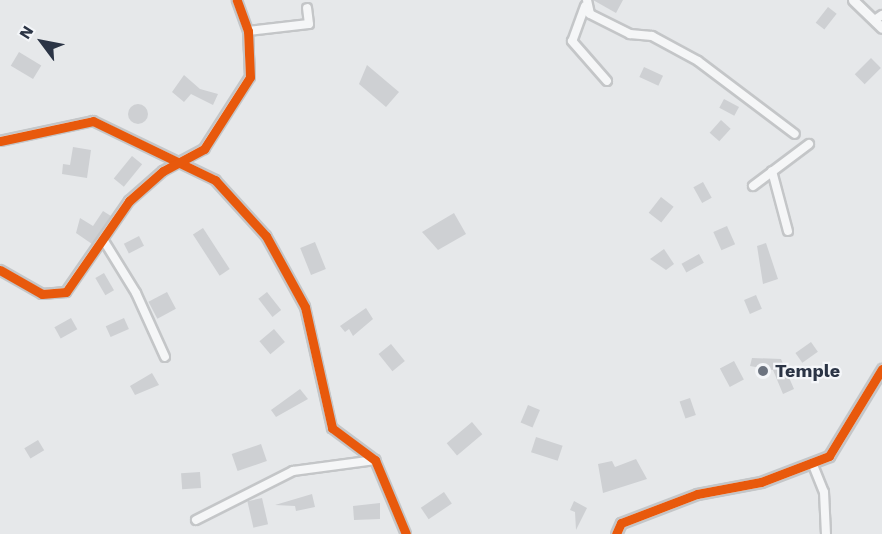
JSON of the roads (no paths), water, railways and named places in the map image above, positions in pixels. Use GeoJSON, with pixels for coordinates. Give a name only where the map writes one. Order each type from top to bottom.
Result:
{"type":"FeatureCollection","features":[{"type":"Feature","properties":{"kind":"street"},"geometry":{"type":"LineString","coordinates":[[0,270],[56,297],[83,272],[129,201],[176,164],[204,149],[226,122],[250,77],[248,31],[237,0]]}},
{"type":"Feature","properties":{"kind":"street"},"geometry":{"type":"LineString","coordinates":[[853,0],[879,17],[882,28]]}},
{"type":"Feature","properties":{"kind":"street"},"geometry":{"type":"LineString","coordinates":[[607,81],[572,41],[586,3],[630,34],[652,36],[698,61],[795,134]]}},
{"type":"Feature","properties":{"kind":"street"},"geometry":{"type":"LineString","coordinates":[[248,31],[309,24],[307,8]]}},
{"type":"Feature","properties":{"kind":"street"},"geometry":{"type":"LineString","coordinates":[[0,141],[93,121],[176,164],[215,180],[266,236],[305,307],[332,428],[375,460],[406,534]]}},
{"type":"Feature","properties":{"kind":"street"},"geometry":{"type":"LineString","coordinates":[[753,186],[809,144]]}},
{"type":"Feature","properties":{"kind":"street"},"geometry":{"type":"LineString","coordinates":[[772,171],[788,231]]}},
{"type":"Feature","properties":{"kind":"street"},"geometry":{"type":"LineString","coordinates":[[104,241],[136,293],[165,357]]}},
{"type":"Feature","properties":{"kind":"street"},"geometry":{"type":"LineString","coordinates":[[616,534],[621,523],[697,494],[813,465],[840,443],[882,369]]}},
{"type":"Feature","properties":{"kind":"street"},"geometry":{"type":"LineString","coordinates":[[196,520],[293,471],[375,460]]}},
{"type":"Feature","properties":{"kind":"street"},"geometry":{"type":"LineString","coordinates":[[813,465],[824,492],[826,534]]}},
{"type":"Feature","properties":{"kind":"place","name":"Temple"},"geometry":{"type":"Point","coordinates":[763,371]}}]}
